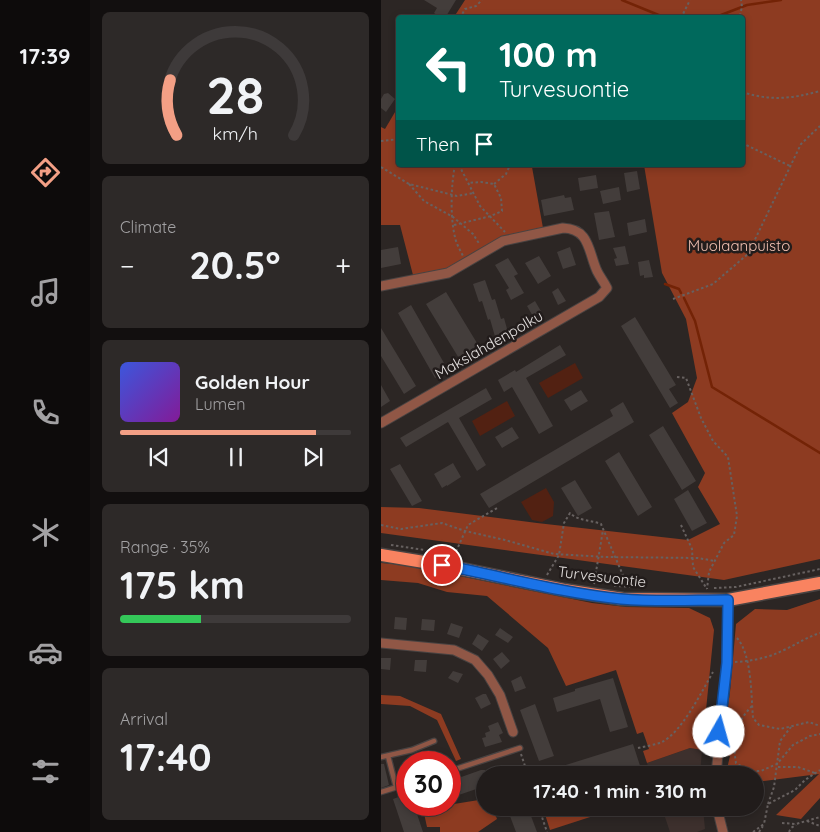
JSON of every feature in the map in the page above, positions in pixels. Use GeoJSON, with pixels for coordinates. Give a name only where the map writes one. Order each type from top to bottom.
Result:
{"type":"FeatureCollection","features":[{"type":"Feature","properties":{"kind":"main road","name":"Turvesuontie"},"geometry":{"type":"LineString","coordinates":[[381,555],[623,599],[728,600],[820,583]]}},
{"type":"Feature","properties":{"kind":"street","name":"Makslahdenpolku"},"geometry":{"type":"LineString","coordinates":[[381,423],[599,297],[607,288],[597,272],[587,240],[581,233],[572,228],[563,228],[511,239]]}},
{"type":"Feature","properties":{"kind":"street"},"geometry":{"type":"LineString","coordinates":[[381,286],[448,273],[503,241],[511,239]]}},
{"type":"Feature","properties":{"kind":"street"},"geometry":{"type":"LineString","coordinates":[[717,766],[727,663],[728,600]]}},
{"type":"Feature","properties":{"kind":"street"},"geometry":{"type":"LineString","coordinates":[[381,643],[454,650],[475,660],[488,675],[499,695],[513,732]]}},
{"type":"Feature","properties":{"kind":"street"},"geometry":{"type":"LineString","coordinates":[[718,816],[721,832]]}},
{"type":"Feature","properties":{"kind":"lane"},"geometry":{"type":"LineString","coordinates":[[381,757],[412,750],[434,741]]}},
{"type":"Feature","properties":{"kind":"lane"},"geometry":{"type":"LineString","coordinates":[[461,767],[520,748]]}},
{"type":"Feature","properties":{"kind":"lane"},"geometry":{"type":"LineString","coordinates":[[381,792],[396,787],[388,756]]}},
{"type":"Feature","properties":{"kind":"path"},"geometry":{"type":"LineString","coordinates":[[462,15],[465,8],[476,6],[482,0]]}},
{"type":"Feature","properties":{"kind":"path"},"geometry":{"type":"LineString","coordinates":[[682,15],[689,0]]}},
{"type":"Feature","properties":{"kind":"path"},"geometry":{"type":"LineString","coordinates":[[740,15],[741,0]]}},
{"type":"Feature","properties":{"kind":"path"},"geometry":{"type":"LineString","coordinates":[[745,93],[756,96],[794,98],[820,91]]}},
{"type":"Feature","properties":{"kind":"path"},"geometry":{"type":"LineString","coordinates":[[673,299],[713,284],[748,254],[765,223],[801,144],[820,126]]}},
{"type":"Feature","properties":{"kind":"path"},"geometry":{"type":"LineString","coordinates":[[381,141],[396,139]]}},
{"type":"Feature","properties":{"kind":"path"},"geometry":{"type":"LineString","coordinates":[[745,144],[790,166]]}},
{"type":"Feature","properties":{"kind":"path"},"geometry":{"type":"LineString","coordinates":[[381,167],[409,184],[424,201],[453,217],[473,234],[485,251]]}},
{"type":"Feature","properties":{"kind":"path"},"geometry":{"type":"LineString","coordinates":[[455,167],[452,194],[455,238],[466,263]]}},
{"type":"Feature","properties":{"kind":"path"},"geometry":{"type":"LineString","coordinates":[[460,167],[480,206],[511,239]]}},
{"type":"Feature","properties":{"kind":"path"},"geometry":{"type":"LineString","coordinates":[[468,183],[494,184],[506,174],[509,167]]}},
{"type":"Feature","properties":{"kind":"path"},"geometry":{"type":"LineString","coordinates":[[409,184],[457,196],[474,193]]}},
{"type":"Feature","properties":{"kind":"path"},"geometry":{"type":"LineString","coordinates":[[454,225],[491,216],[502,211],[501,198],[494,184]]}},
{"type":"Feature","properties":{"kind":"path"},"geometry":{"type":"LineString","coordinates":[[677,377],[686,378],[701,418],[713,441],[728,457],[737,516],[734,535],[724,544],[709,572],[707,589]]}},
{"type":"Feature","properties":{"kind":"path"},"geometry":{"type":"LineString","coordinates":[[454,556],[468,525],[499,507]]}},
{"type":"Feature","properties":{"kind":"path"},"geometry":{"type":"LineString","coordinates":[[555,577],[547,575],[559,555],[564,523],[570,513],[575,518],[593,520],[601,524],[628,587]]}},
{"type":"Feature","properties":{"kind":"path"},"geometry":{"type":"LineString","coordinates":[[381,525],[401,529],[442,523],[465,531],[559,555],[715,560]]}},
{"type":"Feature","properties":{"kind":"path"},"geometry":{"type":"LineString","coordinates":[[681,525],[692,549],[693,567],[707,589]]}},
{"type":"Feature","properties":{"kind":"path"},"geometry":{"type":"LineString","coordinates":[[602,585],[594,584],[603,528]]}},
{"type":"Feature","properties":{"kind":"path"},"geometry":{"type":"LineString","coordinates":[[390,544],[427,551]]}},
{"type":"Feature","properties":{"kind":"path"},"geometry":{"type":"LineString","coordinates":[[698,588],[736,587],[820,569]]}},
{"type":"Feature","properties":{"kind":"path"},"geometry":{"type":"LineString","coordinates":[[611,586],[641,588]]}},
{"type":"Feature","properties":{"kind":"path"},"geometry":{"type":"LineString","coordinates":[[729,628],[741,643],[747,661],[753,718],[759,725],[780,729],[809,722],[820,726]]}},
{"type":"Feature","properties":{"kind":"path"},"geometry":{"type":"LineString","coordinates":[[727,663],[762,658],[785,650],[809,636],[820,633]]}},
{"type":"Feature","properties":{"kind":"path"},"geometry":{"type":"LineString","coordinates":[[639,748],[662,742],[671,736],[690,712],[713,672]]}},
{"type":"Feature","properties":{"kind":"path"},"geometry":{"type":"LineString","coordinates":[[751,706],[742,716],[735,734],[734,751],[736,763],[749,771],[761,771],[777,766],[798,768],[815,773]]}},
{"type":"Feature","properties":{"kind":"path"},"geometry":{"type":"LineString","coordinates":[[759,832],[764,824],[774,787],[779,740],[792,726]]}},
{"type":"Feature","properties":{"kind":"path"},"geometry":{"type":"LineString","coordinates":[[777,766],[793,745],[810,736],[820,734]]}},
{"type":"Feature","properties":{"kind":"path"},"geometry":{"type":"LineString","coordinates":[[768,804],[795,790],[819,769]]}},
{"type":"Feature","properties":{"kind":"path"},"geometry":{"type":"LineString","coordinates":[[542,816],[547,832]]}},
{"type":"Feature","properties":{"kind":"path"},"geometry":{"type":"LineString","coordinates":[[782,823],[796,824],[820,817]]}},
{"type":"Feature","properties":{"kind":"path"},"geometry":{"type":"LineString","coordinates":[[807,821],[820,826]]}},
{"type":"Feature","properties":{"kind":"path"},"geometry":{"type":"LineString","coordinates":[[753,832],[764,824]]}},
{"type":"Feature","properties":{"kind":"path"},"geometry":{"type":"LineString","coordinates":[[789,832],[796,824]]}},
{"type":"Feature","properties":{"kind":"shaded area"},"geometry":{"type":"Polygon","coordinates":[[[575,363],[583,378],[548,398],[539,383],[575,363]]]}},
{"type":"Feature","properties":{"kind":"shaded area"},"geometry":{"type":"Polygon","coordinates":[[[507,401],[515,416],[480,436],[472,421],[507,401]]]}},
{"type":"Feature","properties":{"kind":"shaded area"},"geometry":{"type":"Polygon","coordinates":[[[546,488],[554,502],[553,516],[542,522],[532,520],[521,502],[546,488]]]}},
{"type":"Feature","properties":{"kind":"shaded area"},"geometry":{"type":"Polygon","coordinates":[[[690,748],[702,750],[701,766],[648,766],[647,763],[690,748]]]}},
{"type":"Feature","properties":{"kind":"shaded area"},"geometry":{"type":"Polygon","coordinates":[[[665,816],[704,816],[705,829],[697,832],[670,832],[665,816]]]}},
{"type":"Feature","properties":{"kind":"green space","name":"Muolaanpuisto"},"geometry":{"type":"Polygon","coordinates":[[[465,0],[820,0],[820,559],[724,580],[381,533],[381,507],[419,508],[688,540],[720,524],[698,487],[705,473],[672,413],[688,402],[697,378],[686,319],[662,273],[644,167],[745,167],[745,15],[455,15],[465,0]]]}},
{"type":"Feature","properties":{"kind":"green space"},"geometry":{"type":"Polygon","coordinates":[[[396,110],[396,167],[532,167],[543,228],[501,238],[448,268],[413,275],[400,225],[381,225],[381,127],[385,129],[396,110]]]}},
{"type":"Feature","properties":{"kind":"green space"},"geometry":{"type":"Polygon","coordinates":[[[381,563],[405,565],[592,603],[626,607],[689,608],[710,618],[714,630],[702,750],[690,748],[647,763],[643,751],[649,749],[643,732],[637,734],[616,670],[566,686],[548,648],[487,596],[447,592],[418,583],[381,580],[381,563]]]}},
{"type":"Feature","properties":{"kind":"green space"},"geometry":{"type":"Polygon","coordinates":[[[820,599],[820,798],[801,819],[776,815],[819,774],[764,781],[764,766],[728,766],[730,756],[721,753],[730,692],[736,624],[755,609],[787,610],[820,599]]]}},
{"type":"Feature","properties":{"kind":"green space"},"geometry":{"type":"Polygon","coordinates":[[[381,695],[400,696],[441,714],[457,751],[451,751],[437,720],[410,706],[381,704],[381,695]]]}},
{"type":"Feature","properties":{"kind":"green space"},"geometry":{"type":"Polygon","coordinates":[[[476,800],[476,816],[496,816],[497,819],[478,832],[440,832],[440,827],[427,827],[425,816],[461,816],[461,803],[476,800]]]}},
{"type":"Feature","properties":{"kind":"green space"},"geometry":{"type":"Polygon","coordinates":[[[546,816],[593,816],[550,830],[546,816]]]}},
{"type":"Feature","properties":{"kind":"building"},"geometry":{"type":"Polygon","coordinates":[[[424,0],[456,0],[447,15],[437,15],[434,13],[437,8],[424,0]]]}},
{"type":"Feature","properties":{"kind":"building"},"geometry":{"type":"Polygon","coordinates":[[[388,93],[395,99],[386,112],[381,108],[381,99],[384,94],[388,93]]]}},
{"type":"Feature","properties":{"kind":"building"},"geometry":{"type":"Polygon","coordinates":[[[637,171],[640,189],[627,192],[624,173],[637,171]]]}},
{"type":"Feature","properties":{"kind":"building"},"geometry":{"type":"Polygon","coordinates":[[[596,175],[598,188],[580,191],[578,178],[596,175]]]}},
{"type":"Feature","properties":{"kind":"building"},"geometry":{"type":"Polygon","coordinates":[[[619,187],[621,200],[603,204],[600,191],[619,187]]]}},
{"type":"Feature","properties":{"kind":"building"},"geometry":{"type":"Polygon","coordinates":[[[564,195],[565,198],[571,197],[574,210],[544,216],[541,200],[564,195]]]}},
{"type":"Feature","properties":{"kind":"building"},"geometry":{"type":"Polygon","coordinates":[[[609,211],[615,237],[599,240],[594,213],[609,211]]]}},
{"type":"Feature","properties":{"kind":"building"},"geometry":{"type":"Polygon","coordinates":[[[645,219],[647,232],[629,236],[627,223],[645,219]]]}},
{"type":"Feature","properties":{"kind":"building"},"geometry":{"type":"Polygon","coordinates":[[[625,246],[629,264],[616,266],[614,259],[617,258],[613,248],[625,246]]]}},
{"type":"Feature","properties":{"kind":"building"},"geometry":{"type":"Polygon","coordinates":[[[398,247],[401,264],[381,268],[381,250],[398,247]]]}},
{"type":"Feature","properties":{"kind":"building"},"geometry":{"type":"Polygon","coordinates":[[[570,247],[576,265],[563,269],[557,252],[570,247]]]}},
{"type":"Feature","properties":{"kind":"building"},"geometry":{"type":"Polygon","coordinates":[[[539,256],[551,276],[538,284],[525,263],[539,256]]]}},
{"type":"Feature","properties":{"kind":"building"},"geometry":{"type":"Polygon","coordinates":[[[508,258],[518,274],[514,276],[524,293],[511,300],[506,290],[509,288],[495,265],[508,258]]]}},
{"type":"Feature","properties":{"kind":"building"},"geometry":{"type":"Polygon","coordinates":[[[649,260],[653,277],[644,278],[644,275],[640,276],[638,262],[649,260]]]}},
{"type":"Feature","properties":{"kind":"building"},"geometry":{"type":"Polygon","coordinates":[[[485,280],[492,300],[495,299],[501,319],[504,318],[509,336],[496,340],[490,319],[488,320],[482,301],[479,302],[473,284],[485,280]]]}},
{"type":"Feature","properties":{"kind":"building"},"geometry":{"type":"Polygon","coordinates":[[[558,288],[566,301],[558,305],[552,292],[558,288]]]}},
{"type":"Feature","properties":{"kind":"building"},"geometry":{"type":"Polygon","coordinates":[[[446,292],[480,348],[460,360],[426,304],[446,292]]]}},
{"type":"Feature","properties":{"kind":"building"},"geometry":{"type":"Polygon","coordinates":[[[535,301],[542,313],[534,318],[527,306],[535,301]]]}},
{"type":"Feature","properties":{"kind":"building"},"geometry":{"type":"Polygon","coordinates":[[[411,305],[448,370],[435,378],[398,313],[411,305]]]}},
{"type":"Feature","properties":{"kind":"building"},"geometry":{"type":"Polygon","coordinates":[[[635,317],[676,385],[669,389],[678,403],[670,408],[621,326],[635,317]]]}},
{"type":"Feature","properties":{"kind":"building"},"geometry":{"type":"Polygon","coordinates":[[[381,328],[416,386],[404,394],[381,356],[381,328]]]}},
{"type":"Feature","properties":{"kind":"building"},"geometry":{"type":"Polygon","coordinates":[[[560,345],[566,355],[526,378],[553,426],[539,434],[512,387],[504,392],[498,380],[515,370],[516,372],[560,345]]]}},
{"type":"Feature","properties":{"kind":"building"},"geometry":{"type":"Polygon","coordinates":[[[381,385],[390,401],[381,407],[381,385]]]}},
{"type":"Feature","properties":{"kind":"building"},"geometry":{"type":"Polygon","coordinates":[[[486,388],[492,399],[459,418],[486,465],[477,471],[448,422],[406,447],[400,438],[486,388]]]}},
{"type":"Feature","properties":{"kind":"building"},"geometry":{"type":"Polygon","coordinates":[[[581,390],[588,401],[571,411],[564,400],[581,390]]]}},
{"type":"Feature","properties":{"kind":"building"},"geometry":{"type":"Polygon","coordinates":[[[623,402],[634,422],[489,508],[480,494],[613,416],[610,410],[623,402]]]}},
{"type":"Feature","properties":{"kind":"building"},"geometry":{"type":"Polygon","coordinates":[[[663,426],[696,481],[682,490],[649,435],[663,426]]]}},
{"type":"Feature","properties":{"kind":"building"},"geometry":{"type":"Polygon","coordinates":[[[512,427],[519,438],[502,448],[495,437],[512,427]]]}},
{"type":"Feature","properties":{"kind":"building"},"geometry":{"type":"Polygon","coordinates":[[[619,452],[652,507],[638,516],[605,461],[619,452]]]}},
{"type":"Feature","properties":{"kind":"building"},"geometry":{"type":"Polygon","coordinates":[[[453,463],[461,477],[442,488],[434,474],[453,463]]]}},
{"type":"Feature","properties":{"kind":"building"},"geometry":{"type":"Polygon","coordinates":[[[400,464],[422,501],[412,506],[390,469],[400,464]]]}},
{"type":"Feature","properties":{"kind":"building"},"geometry":{"type":"Polygon","coordinates":[[[575,480],[592,508],[578,516],[561,488],[575,480]]]}},
{"type":"Feature","properties":{"kind":"building"},"geometry":{"type":"Polygon","coordinates":[[[688,490],[707,523],[692,531],[674,499],[688,490]]]}},
{"type":"Feature","properties":{"kind":"building"},"geometry":{"type":"Polygon","coordinates":[[[395,617],[407,618],[406,630],[394,629],[395,617]]]}},
{"type":"Feature","properties":{"kind":"building"},"geometry":{"type":"Polygon","coordinates":[[[422,619],[435,620],[434,631],[421,630],[422,619]]]}},
{"type":"Feature","properties":{"kind":"building"},"geometry":{"type":"Polygon","coordinates":[[[451,623],[463,627],[459,638],[447,634],[451,623]]]}},
{"type":"Feature","properties":{"kind":"building"},"geometry":{"type":"Polygon","coordinates":[[[500,628],[513,637],[508,643],[495,635],[500,628]]]}},
{"type":"Feature","properties":{"kind":"building"},"geometry":{"type":"Polygon","coordinates":[[[478,634],[489,641],[482,651],[472,644],[478,634]]]}},
{"type":"Feature","properties":{"kind":"building"},"geometry":{"type":"Polygon","coordinates":[[[502,652],[510,661],[501,669],[493,659],[502,652]]]}},
{"type":"Feature","properties":{"kind":"building"},"geometry":{"type":"Polygon","coordinates":[[[381,658],[391,658],[390,670],[381,669],[381,658]]]}},
{"type":"Feature","properties":{"kind":"building"},"geometry":{"type":"Polygon","coordinates":[[[415,660],[427,660],[426,672],[414,671],[415,660]]]}},
{"type":"Feature","properties":{"kind":"building"},"geometry":{"type":"Polygon","coordinates":[[[453,671],[463,674],[458,683],[448,678],[453,671]]]}},
{"type":"Feature","properties":{"kind":"building"},"geometry":{"type":"Polygon","coordinates":[[[521,676],[526,688],[515,692],[511,681],[521,676]]]}},
{"type":"Feature","properties":{"kind":"building"},"geometry":{"type":"Polygon","coordinates":[[[613,678],[628,727],[610,732],[600,699],[557,712],[553,698],[575,691],[575,689],[613,678]]]}},
{"type":"Feature","properties":{"kind":"building"},"geometry":{"type":"Polygon","coordinates":[[[486,694],[491,704],[481,709],[475,698],[486,694]]]}},
{"type":"Feature","properties":{"kind":"building"},"geometry":{"type":"Polygon","coordinates":[[[535,704],[554,756],[539,761],[520,710],[535,704]]]}},
{"type":"Feature","properties":{"kind":"building"},"geometry":{"type":"Polygon","coordinates":[[[498,722],[503,733],[499,735],[502,742],[485,747],[482,738],[486,737],[485,733],[490,731],[488,726],[498,722]]]}},
{"type":"Feature","properties":{"kind":"building"},"geometry":{"type":"Polygon","coordinates":[[[633,744],[640,766],[629,765],[563,766],[633,744]]]}},
{"type":"Feature","properties":{"kind":"building"},"geometry":{"type":"Polygon","coordinates":[[[381,764],[384,764],[389,785],[381,788],[381,764]]]}},
{"type":"Feature","properties":{"kind":"building"},"geometry":{"type":"Polygon","coordinates":[[[476,772],[476,789],[461,794],[461,777],[476,772]]]}},
{"type":"Feature","properties":{"kind":"building"},"geometry":{"type":"Polygon","coordinates":[[[399,816],[418,816],[423,832],[404,832],[399,816]]]}},
{"type":"Feature","properties":{"kind":"building"},"geometry":{"type":"Polygon","coordinates":[[[510,816],[531,816],[537,832],[516,832],[510,816]]]}},
{"type":"Feature","properties":{"kind":"waterway"},"geometry":{"type":"LineString","coordinates":[[622,0],[659,15]]}},
{"type":"Feature","properties":{"kind":"waterway"},"geometry":{"type":"LineString","coordinates":[[721,15],[747,5],[781,0]]}},
{"type":"Feature","properties":{"kind":"waterway"},"geometry":{"type":"LineString","coordinates":[[665,284],[679,289],[681,293]]}},
{"type":"Feature","properties":{"kind":"waterway"},"geometry":{"type":"LineString","coordinates":[[684,298],[695,321],[712,387],[820,453]]}},
{"type":"Feature","properties":{"kind":"route"},"geometry":{"type":"LineString","coordinates":[[442,565],[564,590],[623,599],[728,600],[727,663],[719,732]]}}]}
